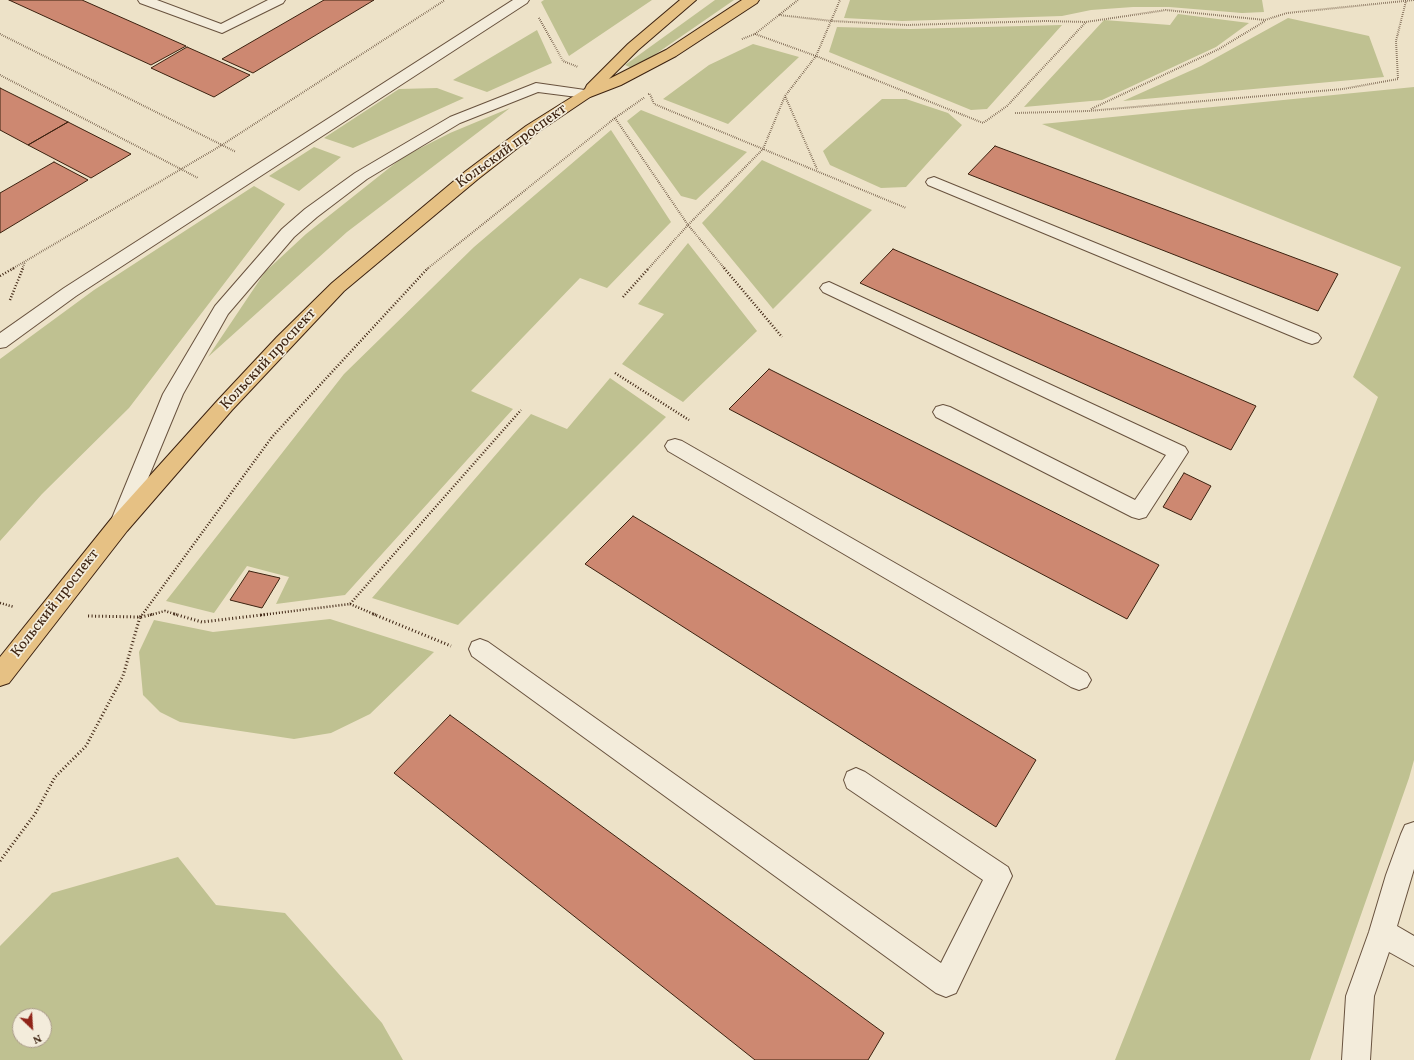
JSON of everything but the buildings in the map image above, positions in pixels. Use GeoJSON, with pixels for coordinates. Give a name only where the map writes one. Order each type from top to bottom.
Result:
{"type":"FeatureCollection","features":[{"type":"Feature","properties":{"kind":"main road","name":"Кольский проспект"},"geometry":{"type":"LineString","coordinates":[[610,79],[633,47],[689,0]]}},
{"type":"Feature","properties":{"kind":"main road","name":"Кольский проспект"},"geometry":{"type":"LineString","coordinates":[[0,675],[119,525],[225,406],[284,342],[338,287],[472,175],[532,129],[610,79],[671,53],[752,0]]}},
{"type":"Feature","properties":{"kind":"lane"},"geometry":{"type":"LineString","coordinates":[[145,0],[222,29],[278,0]]}},
{"type":"Feature","properties":{"kind":"lane"},"geometry":{"type":"LineString","coordinates":[[0,342],[70,292],[522,0]]}},
{"type":"Feature","properties":{"kind":"lane"},"geometry":{"type":"LineString","coordinates":[[119,525],[173,394],[221,310],[288,233],[311,213],[361,176],[455,120],[536,86],[585,94]]}},
{"type":"Feature","properties":{"kind":"lane"},"geometry":{"type":"LineString","coordinates":[[934,182],[1312,338]]}},
{"type":"Feature","properties":{"kind":"lane"},"geometry":{"type":"LineString","coordinates":[[830,288],[1178,452],[1138,511],[943,412]]}},
{"type":"Feature","properties":{"kind":"lane"},"geometry":{"type":"LineString","coordinates":[[675,446],[1079,680]]}},
{"type":"Feature","properties":{"kind":"lane"},"geometry":{"type":"LineString","coordinates":[[480,649],[946,983],[999,876],[856,780]]}},
{"type":"Feature","properties":{"kind":"lane"},"geometry":{"type":"LineString","coordinates":[[1356,1060],[1360,996],[1382,932],[1398,875],[1414,834]]}},
{"type":"Feature","properties":{"kind":"lane"},"geometry":{"type":"LineString","coordinates":[[1382,932],[1414,952]]}},
{"type":"Feature","properties":{"kind":"path"},"geometry":{"type":"LineString","coordinates":[[0,276],[222,145],[445,0]]}},
{"type":"Feature","properties":{"kind":"path"},"geometry":{"type":"LineString","coordinates":[[741,40],[755,34],[798,0]]}},
{"type":"Feature","properties":{"kind":"path"},"geometry":{"type":"LineString","coordinates":[[623,297],[688,225],[763,149],[785,96],[816,56],[840,0]]}},
{"type":"Feature","properties":{"kind":"path"},"geometry":{"type":"LineString","coordinates":[[1088,111],[1219,49],[1265,20],[1287,14],[1414,0]]}},
{"type":"Feature","properties":{"kind":"path"},"geometry":{"type":"LineString","coordinates":[[1015,113],[1088,111],[1343,89],[1398,79],[1396,41],[1406,1]]}},
{"type":"Feature","properties":{"kind":"path"},"geometry":{"type":"LineString","coordinates":[[779,15],[832,21],[907,25],[1046,21],[1086,22],[1166,10],[1265,20]]}},
{"type":"Feature","properties":{"kind":"path"},"geometry":{"type":"LineString","coordinates":[[539,17],[563,61],[650,94],[654,104],[906,208]]}},
{"type":"Feature","properties":{"kind":"path"},"geometry":{"type":"LineString","coordinates":[[755,34],[816,56],[983,123],[1007,106],[1086,22]]}},
{"type":"Feature","properties":{"kind":"path"},"geometry":{"type":"LineString","coordinates":[[0,34],[264,166]]}},
{"type":"Feature","properties":{"kind":"path"},"geometry":{"type":"LineString","coordinates":[[0,75],[224,192]]}},
{"type":"Feature","properties":{"kind":"path"},"geometry":{"type":"LineString","coordinates":[[0,861],[35,814],[55,777],[86,746],[123,676],[140,617],[272,437],[428,269],[615,118],[655,90]]}},
{"type":"Feature","properties":{"kind":"path"},"geometry":{"type":"LineString","coordinates":[[785,96],[817,170]]}},
{"type":"Feature","properties":{"kind":"path"},"geometry":{"type":"LineString","coordinates":[[615,118],[688,225],[782,337]]}},
{"type":"Feature","properties":{"kind":"path"},"geometry":{"type":"LineString","coordinates":[[8,305],[26,261]]}},
{"type":"Feature","properties":{"kind":"path"},"geometry":{"type":"LineString","coordinates":[[615,373],[694,424]]}},
{"type":"Feature","properties":{"kind":"path"},"geometry":{"type":"LineString","coordinates":[[350,604],[521,410]]}},
{"type":"Feature","properties":{"kind":"path"},"geometry":{"type":"LineString","coordinates":[[0,603],[48,615],[140,617],[165,611],[202,622],[350,604],[452,646],[480,649]]}},
{"type":"Feature","properties":{"kind":"green space"},"geometry":{"type":"Polygon","coordinates":[[[544,0],[652,0],[569,56],[541,2],[544,0]]]}},
{"type":"Feature","properties":{"kind":"green space"},"geometry":{"type":"Polygon","coordinates":[[[715,0],[734,0],[634,69],[625,65],[715,0]]]}},
{"type":"Feature","properties":{"kind":"green space"},"geometry":{"type":"Polygon","coordinates":[[[850,0],[1262,0],[1264,12],[1242,13],[1169,7],[1133,7],[1091,10],[1062,16],[902,21],[844,18],[850,0]]]}},
{"type":"Feature","properties":{"kind":"green space"},"geometry":{"type":"Polygon","coordinates":[[[1178,14],[1249,23],[1216,47],[1102,100],[1024,107],[1104,20],[1170,25],[1178,14]]]}},
{"type":"Feature","properties":{"kind":"green space"},"geometry":{"type":"Polygon","coordinates":[[[1288,18],[1369,36],[1384,77],[1123,101],[1201,66],[1288,18]]]}},
{"type":"Feature","properties":{"kind":"green space"},"geometry":{"type":"Polygon","coordinates":[[[1062,25],[987,109],[971,110],[829,52],[837,27],[910,29],[1062,25]]]}},
{"type":"Feature","properties":{"kind":"green space"},"geometry":{"type":"Polygon","coordinates":[[[537,30],[552,63],[487,92],[453,80],[537,30]]]}},
{"type":"Feature","properties":{"kind":"green space"},"geometry":{"type":"Polygon","coordinates":[[[753,44],[799,57],[728,124],[663,99],[709,65],[753,44]]]}},
{"type":"Feature","properties":{"kind":"green space"},"geometry":{"type":"Polygon","coordinates":[[[1414,87],[1414,760],[1409,778],[1310,1060],[1115,1060],[1378,397],[1353,377],[1401,267],[1042,124],[1414,87]]]}},
{"type":"Feature","properties":{"kind":"green space"},"geometry":{"type":"Polygon","coordinates":[[[437,88],[464,98],[353,148],[324,138],[399,89],[437,88]]]}},
{"type":"Feature","properties":{"kind":"green space"},"geometry":{"type":"Polygon","coordinates":[[[882,99],[906,99],[948,113],[962,125],[906,187],[881,188],[830,165],[823,151],[882,99]]]}},
{"type":"Feature","properties":{"kind":"green space"},"geometry":{"type":"Polygon","coordinates":[[[510,108],[347,232],[208,357],[265,272],[306,234],[403,157],[450,133],[510,108]]]}},
{"type":"Feature","properties":{"kind":"green space"},"geometry":{"type":"Polygon","coordinates":[[[641,110],[747,152],[696,200],[681,196],[627,121],[641,110]]]}},
{"type":"Feature","properties":{"kind":"green space"},"geometry":{"type":"Polygon","coordinates":[[[611,130],[671,222],[607,288],[580,278],[471,391],[513,409],[345,595],[276,604],[289,577],[247,566],[214,613],[166,601],[344,374],[474,247],[611,130]]]}},
{"type":"Feature","properties":{"kind":"green space"},"geometry":{"type":"Polygon","coordinates":[[[314,147],[341,157],[299,191],[269,176],[314,147]]]}},
{"type":"Feature","properties":{"kind":"green space"},"geometry":{"type":"Polygon","coordinates":[[[762,160],[872,210],[773,309],[702,223],[762,160]]]}},
{"type":"Feature","properties":{"kind":"green space"},"geometry":{"type":"Polygon","coordinates":[[[254,186],[285,204],[129,408],[42,494],[0,541],[0,359],[94,290],[254,186]]]}},
{"type":"Feature","properties":{"kind":"green space"},"geometry":{"type":"Polygon","coordinates":[[[688,243],[757,331],[683,402],[622,364],[664,314],[638,304],[688,243]]]}},
{"type":"Feature","properties":{"kind":"green space"},"geometry":{"type":"Polygon","coordinates":[[[610,378],[666,417],[458,625],[372,598],[531,414],[567,429],[610,378]]]}},
{"type":"Feature","properties":{"kind":"green space"},"geometry":{"type":"Polygon","coordinates":[[[330,619],[434,652],[370,714],[331,733],[294,739],[180,722],[160,712],[143,695],[139,652],[154,620],[213,632],[330,619]]]}},
{"type":"Feature","properties":{"kind":"green space"},"geometry":{"type":"Polygon","coordinates":[[[178,857],[216,905],[285,913],[382,1023],[403,1060],[0,1060],[0,946],[52,893],[178,857]]]}}]}
